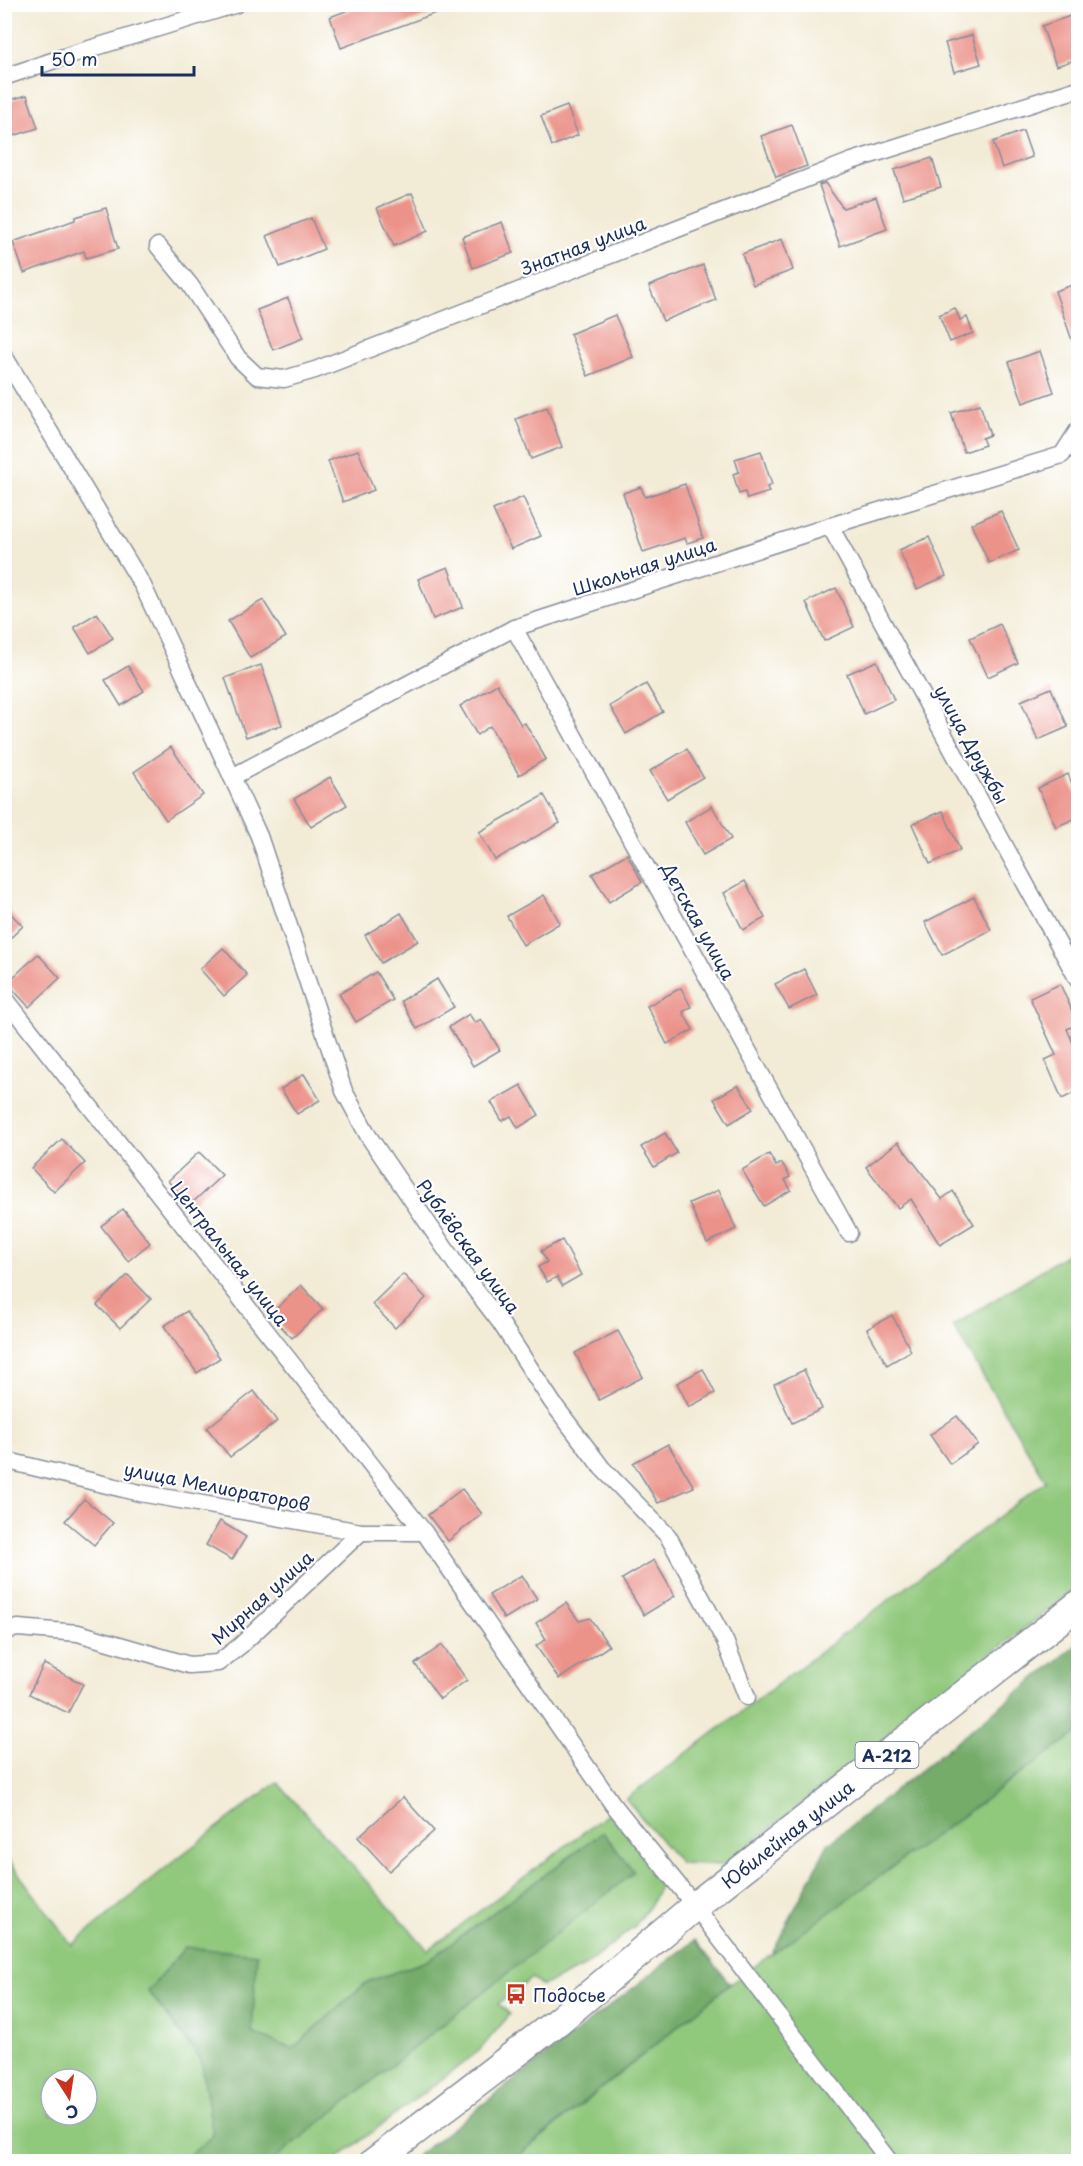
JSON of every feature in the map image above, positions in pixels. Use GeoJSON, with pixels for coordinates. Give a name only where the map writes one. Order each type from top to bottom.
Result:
{"type":"FeatureCollection","features":[{"type":"Feature","properties":{"kind":"highway","name":"Юбилейная улица"},"geometry":{"type":"LineString","coordinates":[[695,1906],[1078,1605]]}},
{"type":"Feature","properties":{"kind":"highway","name":"А-212"},"geometry":{"type":"LineString","coordinates":[[374,2162],[557,2022],[695,1906]]}},
{"type":"Feature","properties":{"kind":"street"},"geometry":{"type":"LineString","coordinates":[[4,77],[237,4]]}},
{"type":"Feature","properties":{"kind":"street","name":"Знатная улица"},"geometry":{"type":"LineString","coordinates":[[158,246],[190,285],[238,358],[257,376],[285,379],[315,370],[852,161],[1078,89]]}},
{"type":"Feature","properties":{"kind":"street","name":"Рублёвская улица"},"geometry":{"type":"LineString","coordinates":[[4,356],[143,586],[259,836],[345,1092],[369,1137],[457,1266],[500,1322],[552,1402],[602,1468],[668,1536],[725,1641],[747,1697]]}},
{"type":"Feature","properties":{"kind":"street","name":"Школьная улица"},"geometry":{"type":"LineString","coordinates":[[232,777],[514,628],[830,526],[1062,455],[1078,430]]}},
{"type":"Feature","properties":{"kind":"street","name":"улица Дружбы"},"geometry":{"type":"LineString","coordinates":[[830,526],[1078,980]]}},
{"type":"Feature","properties":{"kind":"street","name":"Детская улица"},"geometry":{"type":"LineString","coordinates":[[514,628],[849,1233]]}},
{"type":"Feature","properties":{"kind":"street","name":"Центральная улица"},"geometry":{"type":"LineString","coordinates":[[4,997],[424,1532],[612,1803],[695,1906],[890,2162]]}},
{"type":"Feature","properties":{"kind":"street","name":"улица Мелиораторов"},"geometry":{"type":"LineString","coordinates":[[4,1460],[140,1493],[361,1532],[424,1532]]}},
{"type":"Feature","properties":{"kind":"street","name":"Мирная улица"},"geometry":{"type":"LineString","coordinates":[[4,1631],[18,1629],[78,1633],[189,1665],[218,1663],[241,1645],[361,1532]]}},
{"type":"Feature","properties":{"kind":"green space"},"geometry":{"type":"Polygon","coordinates":[[[1078,1247],[1078,1586],[724,1865],[680,1863],[626,1799],[1046,1481],[953,1326],[1078,1247]]]}},
{"type":"Feature","properties":{"kind":"green space"},"geometry":{"type":"Polygon","coordinates":[[[1078,1644],[1078,1732],[771,1955],[828,1844],[1078,1644]]]}},
{"type":"Feature","properties":{"kind":"green space"},"geometry":{"type":"Polygon","coordinates":[[[1078,1732],[1078,2161],[511,2162],[730,1984],[1078,1732]]]}},
{"type":"Feature","properties":{"kind":"green space"},"geometry":{"type":"Polygon","coordinates":[[[277,1782],[428,1950],[609,1813],[664,1878],[650,1906],[634,1927],[582,1968],[542,1986],[532,1978],[498,2004],[510,2014],[479,2051],[334,2161],[5,2162],[4,1854],[72,1945],[179,1857],[277,1782]]]}},
{"type":"Feature","properties":{"kind":"green space"},"geometry":{"type":"Polygon","coordinates":[[[603,1832],[634,1872],[272,2161],[182,2161],[213,2136],[201,2060],[148,1991],[185,1947],[257,1954],[252,2033],[292,2049],[367,1982],[427,1961],[603,1832]]]}},
{"type":"Feature","properties":{"kind":"green space"},"geometry":{"type":"Polygon","coordinates":[[[695,1940],[730,1984],[511,2161],[410,2161],[695,1940]]]}},
{"type":"Feature","properties":{"kind":"building"},"geometry":{"type":"Polygon","coordinates":[[[364,4],[452,4],[452,7],[341,48],[330,17],[364,4]]]}},
{"type":"Feature","properties":{"kind":"building"},"geometry":{"type":"Polygon","coordinates":[[[1073,15],[1078,32],[1078,59],[1056,66],[1042,26],[1073,15]]]}},
{"type":"Feature","properties":{"kind":"building"},"geometry":{"type":"Polygon","coordinates":[[[972,35],[981,64],[954,72],[945,43],[972,35]]]}},
{"type":"Feature","properties":{"kind":"building"},"geometry":{"type":"Polygon","coordinates":[[[27,95],[38,128],[4,139],[4,102],[27,95]]]}},
{"type":"Feature","properties":{"kind":"building"},"geometry":{"type":"Polygon","coordinates":[[[567,106],[578,135],[552,146],[541,116],[567,106]]]}},
{"type":"Feature","properties":{"kind":"building"},"geometry":{"type":"Polygon","coordinates":[[[792,125],[807,166],[776,177],[761,136],[792,125]]]}},
{"type":"Feature","properties":{"kind":"building"},"geometry":{"type":"Polygon","coordinates":[[[1023,131],[1032,157],[1002,168],[993,142],[1023,131]]]}},
{"type":"Feature","properties":{"kind":"building"},"geometry":{"type":"Polygon","coordinates":[[[932,158],[941,187],[903,198],[894,170],[932,158]]]}},
{"type":"Feature","properties":{"kind":"building"},"geometry":{"type":"Polygon","coordinates":[[[825,183],[843,208],[876,197],[887,229],[840,246],[819,185],[825,183]]]}},
{"type":"Feature","properties":{"kind":"building"},"geometry":{"type":"Polygon","coordinates":[[[412,193],[428,231],[394,246],[377,208],[412,193]]]}},
{"type":"Feature","properties":{"kind":"building"},"geometry":{"type":"Polygon","coordinates":[[[106,208],[118,249],[86,258],[84,251],[24,273],[13,242],[75,220],[75,217],[106,208]]]}},
{"type":"Feature","properties":{"kind":"building"},"geometry":{"type":"Polygon","coordinates":[[[311,218],[324,249],[280,267],[267,236],[311,218]]]}},
{"type":"Feature","properties":{"kind":"building"},"geometry":{"type":"Polygon","coordinates":[[[502,222],[513,253],[473,268],[462,237],[502,222]]]}},
{"type":"Feature","properties":{"kind":"building"},"geometry":{"type":"Polygon","coordinates":[[[782,239],[793,270],[753,285],[742,254],[782,239]]]}},
{"type":"Feature","properties":{"kind":"building"},"geometry":{"type":"Polygon","coordinates":[[[703,265],[716,300],[663,321],[649,286],[703,265]]]}},
{"type":"Feature","properties":{"kind":"building"},"geometry":{"type":"Polygon","coordinates":[[[1078,283],[1078,352],[1076,352],[1055,291],[1078,283]]]}},
{"type":"Feature","properties":{"kind":"building"},"geometry":{"type":"Polygon","coordinates":[[[288,298],[303,338],[273,350],[257,310],[288,298]]]}},
{"type":"Feature","properties":{"kind":"building"},"geometry":{"type":"Polygon","coordinates":[[[955,308],[960,320],[967,317],[973,333],[950,342],[939,315],[955,308]]]}},
{"type":"Feature","properties":{"kind":"building"},"geometry":{"type":"Polygon","coordinates":[[[615,315],[633,357],[588,376],[570,334],[615,315]]]}},
{"type":"Feature","properties":{"kind":"building"},"geometry":{"type":"Polygon","coordinates":[[[1040,351],[1054,392],[1023,403],[1009,362],[1040,351]]]}},
{"type":"Feature","properties":{"kind":"building"},"geometry":{"type":"Polygon","coordinates":[[[980,404],[990,435],[982,438],[985,445],[964,452],[951,413],[980,404]]]}},
{"type":"Feature","properties":{"kind":"building"},"geometry":{"type":"Polygon","coordinates":[[[547,407],[562,447],[531,459],[516,419],[547,407]]]}},
{"type":"Feature","properties":{"kind":"building"},"geometry":{"type":"Polygon","coordinates":[[[358,450],[374,490],[343,502],[328,461],[358,450]]]}},
{"type":"Feature","properties":{"kind":"building"},"geometry":{"type":"Polygon","coordinates":[[[761,451],[772,485],[767,487],[769,492],[747,499],[745,492],[739,494],[733,474],[739,472],[735,459],[761,451]]]}},
{"type":"Feature","properties":{"kind":"building"},"geometry":{"type":"Polygon","coordinates":[[[685,484],[703,538],[687,543],[685,538],[643,552],[623,493],[641,487],[645,497],[685,484]]]}},
{"type":"Feature","properties":{"kind":"building"},"geometry":{"type":"Polygon","coordinates":[[[523,497],[541,536],[511,549],[493,510],[523,497]]]}},
{"type":"Feature","properties":{"kind":"building"},"geometry":{"type":"Polygon","coordinates":[[[1001,511],[1019,550],[989,563],[971,524],[1001,511]]]}},
{"type":"Feature","properties":{"kind":"building"},"geometry":{"type":"Polygon","coordinates":[[[929,537],[946,576],[917,589],[899,550],[929,537]]]}},
{"type":"Feature","properties":{"kind":"building"},"geometry":{"type":"Polygon","coordinates":[[[448,567],[463,607],[433,619],[418,579],[448,567]]]}},
{"type":"Feature","properties":{"kind":"building"},"geometry":{"type":"Polygon","coordinates":[[[836,588],[854,627],[824,641],[806,602],[836,588]]]}},
{"type":"Feature","properties":{"kind":"building"},"geometry":{"type":"Polygon","coordinates":[[[263,600],[286,637],[250,658],[228,621],[263,600]]]}},
{"type":"Feature","properties":{"kind":"building"},"geometry":{"type":"Polygon","coordinates":[[[97,613],[113,638],[90,653],[74,627],[97,613]]]}},
{"type":"Feature","properties":{"kind":"building"},"geometry":{"type":"Polygon","coordinates":[[[1000,624],[1018,663],[988,677],[970,638],[1000,624]]]}},
{"type":"Feature","properties":{"kind":"building"},"geometry":{"type":"Polygon","coordinates":[[[877,661],[894,700],[864,714],[847,674],[877,661]]]}},
{"type":"Feature","properties":{"kind":"building"},"geometry":{"type":"Polygon","coordinates":[[[261,665],[282,725],[246,737],[225,678],[261,665]]]}},
{"type":"Feature","properties":{"kind":"building"},"geometry":{"type":"Polygon","coordinates":[[[128,666],[144,691],[121,706],[105,680],[128,666]]]}},
{"type":"Feature","properties":{"kind":"building"},"geometry":{"type":"Polygon","coordinates":[[[497,684],[521,725],[525,723],[546,759],[519,775],[490,726],[477,735],[460,706],[497,684]]]}},
{"type":"Feature","properties":{"kind":"building"},"geometry":{"type":"Polygon","coordinates":[[[646,684],[663,712],[626,734],[610,706],[646,684]]]}},
{"type":"Feature","properties":{"kind":"building"},"geometry":{"type":"Polygon","coordinates":[[[1051,688],[1068,727],[1038,740],[1021,701],[1051,688]]]}},
{"type":"Feature","properties":{"kind":"building"},"geometry":{"type":"Polygon","coordinates":[[[171,747],[203,795],[166,820],[134,772],[171,747]]]}},
{"type":"Feature","properties":{"kind":"building"},"geometry":{"type":"Polygon","coordinates":[[[687,749],[703,777],[667,799],[650,771],[687,749]]]}},
{"type":"Feature","properties":{"kind":"building"},"geometry":{"type":"Polygon","coordinates":[[[1068,774],[1078,798],[1078,817],[1056,827],[1038,788],[1068,774]]]}},
{"type":"Feature","properties":{"kind":"building"},"geometry":{"type":"Polygon","coordinates":[[[330,777],[347,805],[311,827],[294,799],[330,777]]]}},
{"type":"Feature","properties":{"kind":"building"},"geometry":{"type":"Polygon","coordinates":[[[544,795],[560,823],[495,860],[479,832],[544,795]]]}},
{"type":"Feature","properties":{"kind":"building"},"geometry":{"type":"Polygon","coordinates":[[[712,806],[731,839],[703,855],[685,822],[712,806]]]}},
{"type":"Feature","properties":{"kind":"building"},"geometry":{"type":"Polygon","coordinates":[[[943,811],[960,850],[930,864],[912,824],[943,811]]]}},
{"type":"Feature","properties":{"kind":"building"},"geometry":{"type":"Polygon","coordinates":[[[627,854],[642,882],[609,902],[592,874],[627,854]]]}},
{"type":"Feature","properties":{"kind":"building"},"geometry":{"type":"Polygon","coordinates":[[[745,881],[765,918],[743,930],[724,893],[745,881]]]}},
{"type":"Feature","properties":{"kind":"building"},"geometry":{"type":"Polygon","coordinates":[[[544,895],[560,923],[523,945],[507,916],[544,895]]]}},
{"type":"Feature","properties":{"kind":"building"},"geometry":{"type":"Polygon","coordinates":[[[974,897],[991,930],[942,955],[925,922],[974,897]]]}},
{"type":"Feature","properties":{"kind":"building"},"geometry":{"type":"Polygon","coordinates":[[[4,907],[23,926],[4,944],[4,907]]]}},
{"type":"Feature","properties":{"kind":"building"},"geometry":{"type":"Polygon","coordinates":[[[401,913],[418,941],[381,963],[365,935],[401,913]]]}},
{"type":"Feature","properties":{"kind":"building"},"geometry":{"type":"Polygon","coordinates":[[[223,948],[247,975],[224,996],[200,969],[223,948]]]}},
{"type":"Feature","properties":{"kind":"building"},"geometry":{"type":"Polygon","coordinates":[[[38,954],[60,978],[29,1007],[7,983],[38,954]]]}},
{"type":"Feature","properties":{"kind":"building"},"geometry":{"type":"Polygon","coordinates":[[[804,969],[817,995],[789,1009],[775,984],[804,969]]]}},
{"type":"Feature","properties":{"kind":"building"},"geometry":{"type":"Polygon","coordinates":[[[376,972],[393,1000],[356,1022],[339,994],[376,972]]]}},
{"type":"Feature","properties":{"kind":"building"},"geometry":{"type":"Polygon","coordinates":[[[437,979],[454,1007],[417,1029],[401,1001],[437,979]]]}},
{"type":"Feature","properties":{"kind":"building"},"geometry":{"type":"Polygon","coordinates":[[[1060,984],[1078,1024],[1067,1029],[1078,1055],[1078,1091],[1062,1099],[1045,1060],[1056,1055],[1030,998],[1060,984]]]}},
{"type":"Feature","properties":{"kind":"building"},"geometry":{"type":"Polygon","coordinates":[[[681,988],[691,1007],[683,1012],[693,1030],[667,1044],[647,1006],[681,988]]]}},
{"type":"Feature","properties":{"kind":"building"},"geometry":{"type":"Polygon","coordinates":[[[469,1014],[475,1023],[481,1019],[500,1050],[473,1066],[449,1027],[469,1014]]]}},
{"type":"Feature","properties":{"kind":"building"},"geometry":{"type":"Polygon","coordinates":[[[304,1074],[320,1100],[297,1114],[281,1089],[304,1074]]]}},
{"type":"Feature","properties":{"kind":"building"},"geometry":{"type":"Polygon","coordinates":[[[521,1085],[539,1115],[518,1128],[511,1116],[502,1121],[491,1102],[521,1085]]]}},
{"type":"Feature","properties":{"kind":"building"},"geometry":{"type":"Polygon","coordinates":[[[738,1085],[753,1109],[729,1124],[714,1099],[738,1085]]]}},
{"type":"Feature","properties":{"kind":"building"},"geometry":{"type":"Polygon","coordinates":[[[665,1133],[677,1153],[654,1167],[641,1147],[665,1133]]]}},
{"type":"Feature","properties":{"kind":"building"},"geometry":{"type":"Polygon","coordinates":[[[62,1139],[85,1163],[54,1192],[31,1168],[62,1139]]]}},
{"type":"Feature","properties":{"kind":"building"},"geometry":{"type":"Polygon","coordinates":[[[898,1142],[942,1199],[953,1191],[974,1224],[940,1245],[911,1199],[898,1208],[866,1167],[898,1142]]]}},
{"type":"Feature","properties":{"kind":"building"},"geometry":{"type":"Polygon","coordinates":[[[199,1152],[222,1175],[190,1205],[168,1181],[199,1152]]]}},
{"type":"Feature","properties":{"kind":"building"},"geometry":{"type":"Polygon","coordinates":[[[769,1154],[776,1166],[782,1163],[790,1177],[785,1180],[791,1190],[764,1206],[742,1170],[769,1154]]]}},
{"type":"Feature","properties":{"kind":"building"},"geometry":{"type":"Polygon","coordinates":[[[719,1190],[736,1229],[707,1243],[689,1203],[719,1190]]]}},
{"type":"Feature","properties":{"kind":"building"},"geometry":{"type":"Polygon","coordinates":[[[123,1209],[150,1243],[128,1261],[101,1226],[123,1209]]]}},
{"type":"Feature","properties":{"kind":"building"},"geometry":{"type":"Polygon","coordinates":[[[562,1240],[581,1275],[562,1286],[557,1277],[547,1282],[538,1267],[547,1262],[541,1251],[562,1240]]]}},
{"type":"Feature","properties":{"kind":"building"},"geometry":{"type":"Polygon","coordinates":[[[403,1274],[426,1298],[395,1328],[372,1304],[403,1274]]]}},
{"type":"Feature","properties":{"kind":"building"},"geometry":{"type":"Polygon","coordinates":[[[128,1275],[151,1299],[120,1328],[97,1305],[128,1275]]]}},
{"type":"Feature","properties":{"kind":"building"},"geometry":{"type":"Polygon","coordinates":[[[301,1285],[323,1309],[292,1338],[270,1315],[301,1285]]]}},
{"type":"Feature","properties":{"kind":"building"},"geometry":{"type":"Polygon","coordinates":[[[187,1311],[220,1358],[197,1373],[164,1326],[187,1311]]]}},
{"type":"Feature","properties":{"kind":"building"},"geometry":{"type":"Polygon","coordinates":[[[892,1315],[911,1351],[887,1365],[867,1329],[892,1315]]]}},
{"type":"Feature","properties":{"kind":"building"},"geometry":{"type":"Polygon","coordinates":[[[618,1331],[643,1377],[599,1400],[575,1353],[618,1331]]]}},
{"type":"Feature","properties":{"kind":"building"},"geometry":{"type":"Polygon","coordinates":[[[703,1369],[715,1393],[689,1407],[677,1383],[703,1369]]]}},
{"type":"Feature","properties":{"kind":"building"},"geometry":{"type":"Polygon","coordinates":[[[804,1370],[822,1409],[792,1423],[774,1384],[804,1370]]]}},
{"type":"Feature","properties":{"kind":"building"},"geometry":{"type":"Polygon","coordinates":[[[254,1391],[277,1421],[230,1457],[207,1428],[254,1391]]]}},
{"type":"Feature","properties":{"kind":"building"},"geometry":{"type":"Polygon","coordinates":[[[957,1416],[978,1444],[950,1464],[930,1435],[957,1416]]]}},
{"type":"Feature","properties":{"kind":"building"},"geometry":{"type":"Polygon","coordinates":[[[668,1444],[694,1487],[658,1503],[633,1463],[668,1444]]]}},
{"type":"Feature","properties":{"kind":"building"},"geometry":{"type":"Polygon","coordinates":[[[462,1489],[482,1514],[448,1541],[428,1515],[462,1489]]]}},
{"type":"Feature","properties":{"kind":"building"},"geometry":{"type":"Polygon","coordinates":[[[84,1499],[113,1523],[94,1545],[65,1521],[84,1499]]]}},
{"type":"Feature","properties":{"kind":"building"},"geometry":{"type":"Polygon","coordinates":[[[220,1521],[246,1537],[232,1560],[206,1545],[220,1521]]]}},
{"type":"Feature","properties":{"kind":"building"},"geometry":{"type":"Polygon","coordinates":[[[654,1560],[675,1596],[644,1615],[622,1579],[654,1560]]]}},
{"type":"Feature","properties":{"kind":"building"},"geometry":{"type":"Polygon","coordinates":[[[522,1575],[537,1599],[504,1619],[489,1595],[522,1575]]]}},
{"type":"Feature","properties":{"kind":"building"},"geometry":{"type":"Polygon","coordinates":[[[566,1603],[579,1621],[590,1618],[609,1646],[559,1679],[536,1646],[546,1639],[536,1623],[566,1603]]]}},
{"type":"Feature","properties":{"kind":"building"},"geometry":{"type":"Polygon","coordinates":[[[442,1645],[467,1680],[440,1699],[415,1664],[442,1645]]]}},
{"type":"Feature","properties":{"kind":"building"},"geometry":{"type":"Polygon","coordinates":[[[44,1664],[83,1684],[68,1713],[29,1694],[44,1664]]]}},
{"type":"Feature","properties":{"kind":"building"},"geometry":{"type":"Polygon","coordinates":[[[403,1797],[434,1831],[389,1871],[358,1837],[403,1797]]]}},
{"type":"Feature","properties":{"kind":"place","name":"Подосье"},"geometry":{"type":"Point","coordinates":[516,1994]}}]}
